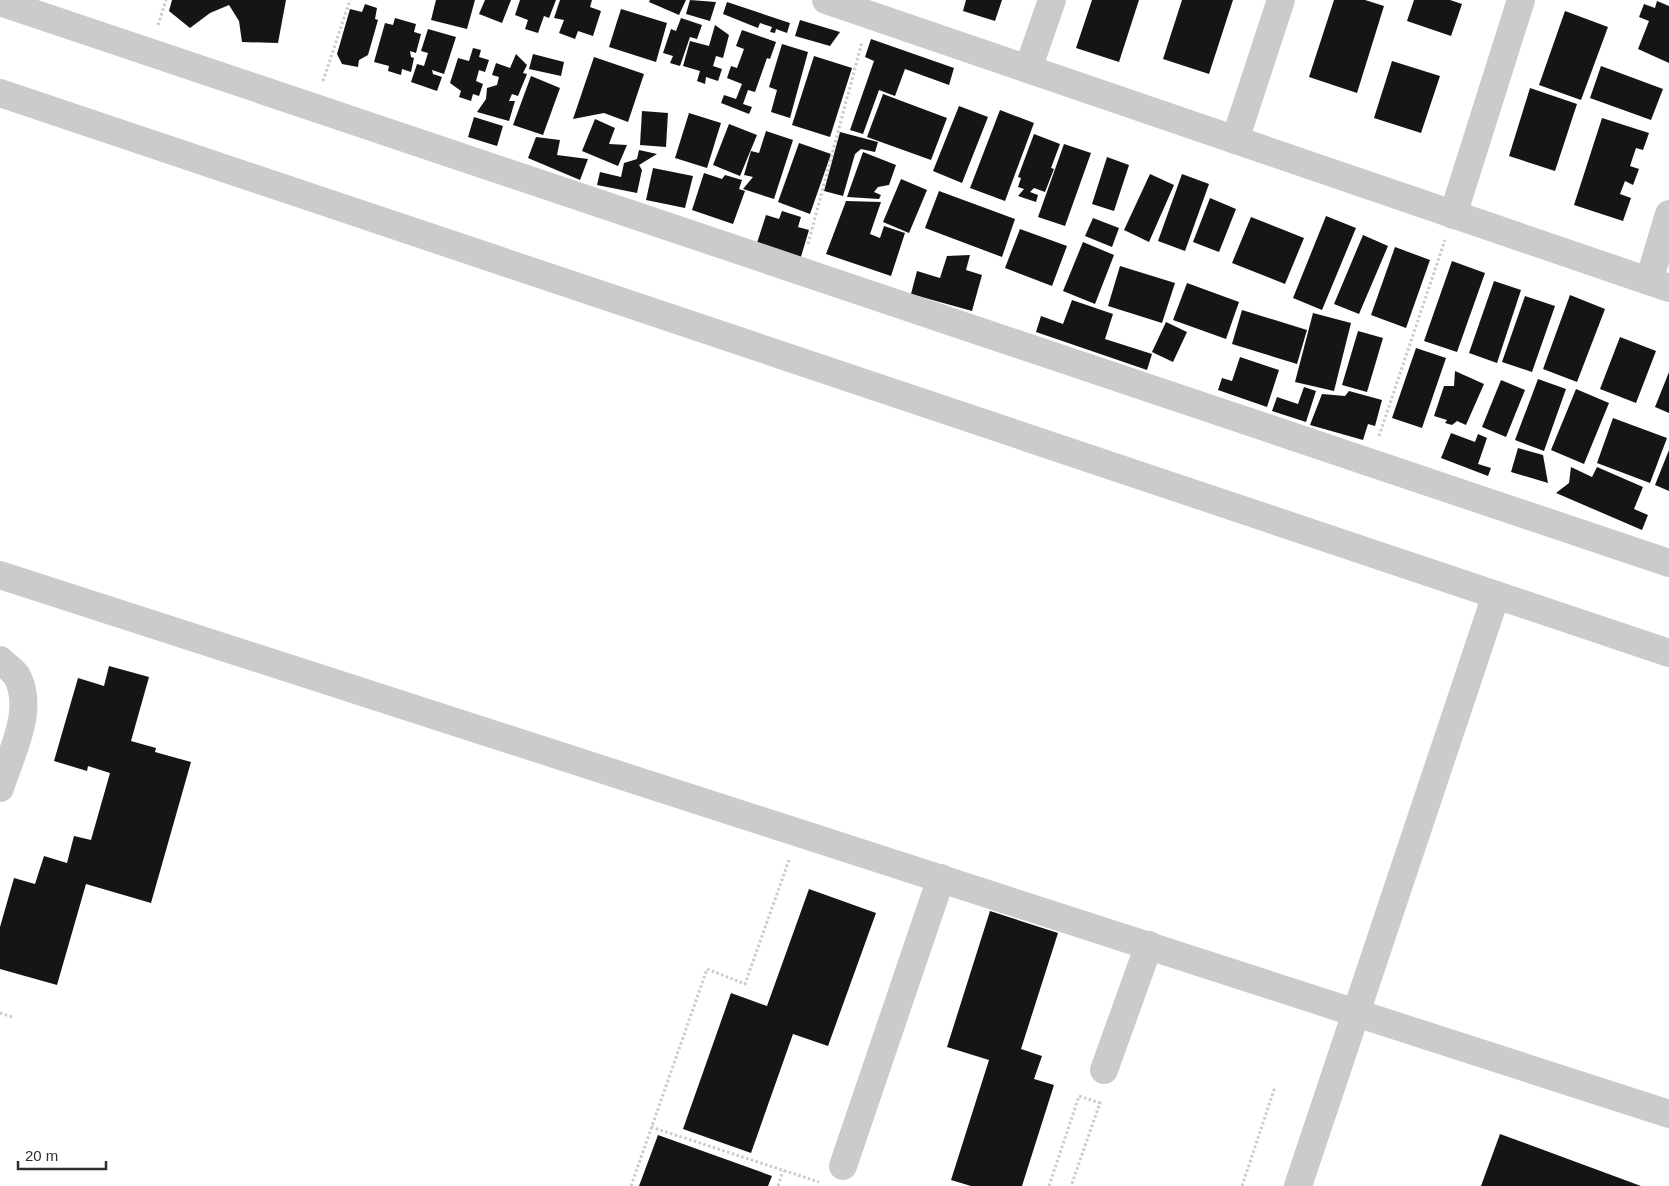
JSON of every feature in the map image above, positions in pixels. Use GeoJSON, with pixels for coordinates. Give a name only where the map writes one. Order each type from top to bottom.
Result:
{"type":"FeatureCollection","features":[{"type":"Feature","properties":{"kind":"street"},"geometry":{"type":"LineString","coordinates":[[826,0],[1659,285],[1669,214]]}},
{"type":"Feature","properties":{"kind":"street"},"geometry":{"type":"LineString","coordinates":[[1028,69],[1052,0]]}},
{"type":"Feature","properties":{"kind":"street"},"geometry":{"type":"LineString","coordinates":[[1235,140],[1281,0]]}},
{"type":"Feature","properties":{"kind":"street"},"geometry":{"type":"LineString","coordinates":[[1453,214],[1521,0]]}},
{"type":"Feature","properties":{"kind":"street"},"geometry":{"type":"LineString","coordinates":[[0,2],[1669,563]]}},
{"type":"Feature","properties":{"kind":"street"},"geometry":{"type":"LineString","coordinates":[[0,93],[1669,653]]}},
{"type":"Feature","properties":{"kind":"street"},"geometry":{"type":"LineString","coordinates":[[0,574],[1669,1114]]}},
{"type":"Feature","properties":{"kind":"street"},"geometry":{"type":"LineString","coordinates":[[1298,1186],[1496,595]]}},
{"type":"Feature","properties":{"kind":"street"},"geometry":{"type":"LineString","coordinates":[[0,660],[16,674],[24,698],[22,721],[0,788]]}},
{"type":"Feature","properties":{"kind":"street"},"geometry":{"type":"LineString","coordinates":[[843,1166],[940,878]]}},
{"type":"Feature","properties":{"kind":"street"},"geometry":{"type":"LineString","coordinates":[[1104,1070],[1149,946]]}},
{"type":"Feature","properties":{"kind":"path"},"geometry":{"type":"LineString","coordinates":[[314,108],[350,0]]}},
{"type":"Feature","properties":{"kind":"path"},"geometry":{"type":"LineString","coordinates":[[801,271],[870,14]]}},
{"type":"Feature","properties":{"kind":"path"},"geometry":{"type":"LineString","coordinates":[[1370,462],[1453,214]]}},
{"type":"Feature","properties":{"kind":"path"},"geometry":{"type":"LineString","coordinates":[[630,1186],[707,970],[745,984],[798,832]]}},
{"type":"Feature","properties":{"kind":"path"},"geometry":{"type":"LineString","coordinates":[[0,1013],[12,1017]]}},
{"type":"Feature","properties":{"kind":"path"},"geometry":{"type":"LineString","coordinates":[[1242,1186],[1275,1087]]}},
{"type":"Feature","properties":{"kind":"path"},"geometry":{"type":"LineString","coordinates":[[1049,1186],[1079,1096],[1100,1103],[1071,1186]]}},
{"type":"Feature","properties":{"kind":"path"},"geometry":{"type":"LineString","coordinates":[[651,1127],[821,1183]]}},
{"type":"Feature","properties":{"kind":"path"},"geometry":{"type":"LineString","coordinates":[[778,1186],[783,1171]]}},
{"type":"Feature","properties":{"kind":"building"},"geometry":{"type":"Polygon","coordinates":[[[172,0],[286,0],[278,43],[242,42],[239,21],[229,5],[210,13],[190,28],[169,11],[172,0]]]}},
{"type":"Feature","properties":{"kind":"building"},"geometry":{"type":"Polygon","coordinates":[[[436,0],[475,0],[467,29],[431,20],[436,0]]]}},
{"type":"Feature","properties":{"kind":"building"},"geometry":{"type":"Polygon","coordinates":[[[485,0],[511,0],[502,23],[479,14],[485,0]]]}},
{"type":"Feature","properties":{"kind":"building"},"geometry":{"type":"Polygon","coordinates":[[[520,0],[556,0],[549,18],[544,16],[538,33],[525,29],[528,20],[515,15],[520,0]]]}},
{"type":"Feature","properties":{"kind":"building"},"geometry":{"type":"Polygon","coordinates":[[[560,0],[592,0],[590,7],[601,11],[593,36],[578,31],[575,39],[559,33],[564,20],[554,18],[560,0]]]}},
{"type":"Feature","properties":{"kind":"building"},"geometry":{"type":"Polygon","coordinates":[[[650,0],[686,0],[679,15],[649,2],[650,0]]]}},
{"type":"Feature","properties":{"kind":"building"},"geometry":{"type":"Polygon","coordinates":[[[690,0],[716,2],[710,21],[686,14],[690,0]]]}},
{"type":"Feature","properties":{"kind":"building"},"geometry":{"type":"Polygon","coordinates":[[[966,0],[1002,0],[995,21],[963,11],[966,0]]]}},
{"type":"Feature","properties":{"kind":"building"},"geometry":{"type":"Polygon","coordinates":[[[1092,0],[1139,0],[1119,62],[1076,48],[1092,0]]]}},
{"type":"Feature","properties":{"kind":"building"},"geometry":{"type":"Polygon","coordinates":[[[1182,0],[1233,0],[1209,74],[1163,59],[1182,0]]]}},
{"type":"Feature","properties":{"kind":"building"},"geometry":{"type":"Polygon","coordinates":[[[1334,0],[1365,0],[1384,6],[1357,93],[1309,77],[1334,0]]]}},
{"type":"Feature","properties":{"kind":"building"},"geometry":{"type":"Polygon","coordinates":[[[1414,0],[1450,0],[1462,4],[1451,36],[1407,21],[1414,0]]]}},
{"type":"Feature","properties":{"kind":"building"},"geometry":{"type":"Polygon","coordinates":[[[1657,1],[1669,6],[1669,63],[1638,49],[1649,21],[1639,17],[1644,4],[1655,8],[1657,1]]]}},
{"type":"Feature","properties":{"kind":"building"},"geometry":{"type":"Polygon","coordinates":[[[727,2],[790,23],[787,33],[776,29],[775,33],[770,32],[772,27],[760,23],[758,28],[723,14],[727,2]]]}},
{"type":"Feature","properties":{"kind":"building"},"geometry":{"type":"Polygon","coordinates":[[[365,4],[377,8],[375,19],[378,20],[368,55],[359,60],[358,67],[342,64],[337,54],[350,9],[362,12],[365,4]]]}},
{"type":"Feature","properties":{"kind":"building"},"geometry":{"type":"Polygon","coordinates":[[[621,9],[667,23],[656,62],[609,47],[621,9]]]}},
{"type":"Feature","properties":{"kind":"building"},"geometry":{"type":"Polygon","coordinates":[[[1565,11],[1608,27],[1581,100],[1539,85],[1565,11]]]}},
{"type":"Feature","properties":{"kind":"building"},"geometry":{"type":"Polygon","coordinates":[[[395,18],[416,24],[414,32],[421,34],[416,53],[410,51],[411,57],[414,58],[411,72],[402,69],[401,75],[388,71],[389,66],[374,62],[385,23],[393,25],[395,18]]]}},
{"type":"Feature","properties":{"kind":"building"},"geometry":{"type":"Polygon","coordinates":[[[681,18],[702,25],[697,39],[690,37],[680,66],[670,63],[673,56],[663,53],[671,29],[676,31],[681,18]]]}},
{"type":"Feature","properties":{"kind":"building"},"geometry":{"type":"Polygon","coordinates":[[[800,20],[840,32],[830,46],[795,36],[800,20]]]}},
{"type":"Feature","properties":{"kind":"building"},"geometry":{"type":"Polygon","coordinates":[[[715,25],[729,35],[723,58],[716,56],[713,66],[722,69],[718,81],[706,77],[705,84],[697,81],[700,71],[683,66],[690,41],[709,46],[715,25]]]}},
{"type":"Feature","properties":{"kind":"building"},"geometry":{"type":"Polygon","coordinates":[[[428,29],[456,37],[444,74],[432,70],[433,74],[442,77],[437,91],[411,82],[417,64],[424,66],[428,53],[421,51],[428,29]]]}},
{"type":"Feature","properties":{"kind":"building"},"geometry":{"type":"Polygon","coordinates":[[[742,30],[776,42],[770,59],[767,58],[755,92],[748,90],[743,104],[752,107],[749,114],[721,103],[724,95],[736,99],[742,84],[727,78],[731,66],[737,68],[744,49],[736,46],[742,30]]]}},
{"type":"Feature","properties":{"kind":"building"},"geometry":{"type":"Polygon","coordinates":[[[871,39],[954,68],[949,85],[905,69],[895,96],[879,90],[863,134],[850,130],[874,61],[865,57],[871,39]]]}},
{"type":"Feature","properties":{"kind":"building"},"geometry":{"type":"Polygon","coordinates":[[[782,44],[808,52],[790,118],[771,112],[777,90],[769,87],[782,44]]]}},
{"type":"Feature","properties":{"kind":"building"},"geometry":{"type":"Polygon","coordinates":[[[473,48],[481,50],[479,57],[489,60],[485,72],[479,70],[476,81],[483,84],[479,96],[473,94],[471,101],[459,97],[461,91],[450,83],[458,58],[469,61],[473,48]]]}},
{"type":"Feature","properties":{"kind":"building"},"geometry":{"type":"Polygon","coordinates":[[[516,54],[527,65],[523,73],[527,74],[518,96],[512,94],[509,101],[515,101],[509,121],[477,112],[486,99],[487,88],[497,85],[499,77],[492,75],[496,63],[510,68],[516,54]]]}},
{"type":"Feature","properties":{"kind":"building"},"geometry":{"type":"Polygon","coordinates":[[[533,54],[564,62],[561,76],[529,69],[533,54]]]}},
{"type":"Feature","properties":{"kind":"building"},"geometry":{"type":"Polygon","coordinates":[[[814,56],[852,68],[830,137],[792,125],[814,56]]]}},
{"type":"Feature","properties":{"kind":"building"},"geometry":{"type":"Polygon","coordinates":[[[594,57],[644,74],[628,122],[604,113],[573,119],[594,57]]]}},
{"type":"Feature","properties":{"kind":"building"},"geometry":{"type":"Polygon","coordinates":[[[1392,61],[1440,76],[1421,133],[1374,118],[1392,61]]]}},
{"type":"Feature","properties":{"kind":"building"},"geometry":{"type":"Polygon","coordinates":[[[1601,66],[1663,89],[1651,120],[1590,98],[1601,66]]]}},
{"type":"Feature","properties":{"kind":"building"},"geometry":{"type":"Polygon","coordinates":[[[531,76],[560,88],[543,135],[513,125],[531,76]]]}},
{"type":"Feature","properties":{"kind":"building"},"geometry":{"type":"Polygon","coordinates":[[[1530,88],[1577,104],[1555,171],[1509,156],[1530,88]]]}},
{"type":"Feature","properties":{"kind":"building"},"geometry":{"type":"Polygon","coordinates":[[[883,94],[947,118],[931,160],[867,137],[883,94]]]}},
{"type":"Feature","properties":{"kind":"building"},"geometry":{"type":"Polygon","coordinates":[[[959,106],[988,117],[962,183],[933,171],[959,106]]]}},
{"type":"Feature","properties":{"kind":"building"},"geometry":{"type":"Polygon","coordinates":[[[1000,110],[1034,123],[1005,201],[970,188],[1000,110]]]}},
{"type":"Feature","properties":{"kind":"building"},"geometry":{"type":"Polygon","coordinates":[[[642,111],[668,113],[666,147],[640,145],[642,111]]]}},
{"type":"Feature","properties":{"kind":"building"},"geometry":{"type":"Polygon","coordinates":[[[689,113],[721,123],[707,168],[675,158],[689,113]]]}},
{"type":"Feature","properties":{"kind":"building"},"geometry":{"type":"Polygon","coordinates":[[[474,117],[503,126],[497,146],[468,137],[474,117]]]}},
{"type":"Feature","properties":{"kind":"building"},"geometry":{"type":"Polygon","coordinates":[[[1602,118],[1649,133],[1643,150],[1636,148],[1630,166],[1639,169],[1633,185],[1625,181],[1620,194],[1631,198],[1623,221],[1574,205],[1602,118]]]}},
{"type":"Feature","properties":{"kind":"building"},"geometry":{"type":"Polygon","coordinates":[[[595,119],[615,128],[609,144],[627,145],[618,166],[582,151],[595,119]]]}},
{"type":"Feature","properties":{"kind":"building"},"geometry":{"type":"Polygon","coordinates":[[[729,124],[757,135],[740,176],[713,165],[729,124]]]}},
{"type":"Feature","properties":{"kind":"building"},"geometry":{"type":"Polygon","coordinates":[[[766,131],[793,140],[774,199],[743,189],[753,177],[744,175],[751,151],[759,153],[766,131]]]}},
{"type":"Feature","properties":{"kind":"building"},"geometry":{"type":"Polygon","coordinates":[[[840,132],[878,142],[875,152],[861,149],[855,154],[843,196],[824,191],[840,132]]]}},
{"type":"Feature","properties":{"kind":"building"},"geometry":{"type":"Polygon","coordinates":[[[1034,134],[1060,144],[1051,168],[1054,169],[1045,192],[1034,188],[1030,192],[1038,195],[1036,202],[1018,196],[1024,189],[1018,187],[1021,178],[1018,177],[1034,134]]]}},
{"type":"Feature","properties":{"kind":"building"},"geometry":{"type":"Polygon","coordinates":[[[536,137],[560,140],[557,155],[588,159],[580,180],[528,158],[536,137]]]}},
{"type":"Feature","properties":{"kind":"building"},"geometry":{"type":"Polygon","coordinates":[[[799,143],[831,154],[810,214],[778,202],[799,143]]]}},
{"type":"Feature","properties":{"kind":"building"},"geometry":{"type":"Polygon","coordinates":[[[1064,144],[1091,153],[1065,226],[1038,217],[1064,144]]]}},
{"type":"Feature","properties":{"kind":"building"},"geometry":{"type":"Polygon","coordinates":[[[639,150],[657,154],[639,165],[642,170],[637,193],[597,185],[600,172],[621,177],[624,163],[637,159],[639,150]]]}},
{"type":"Feature","properties":{"kind":"building"},"geometry":{"type":"Polygon","coordinates":[[[863,152],[896,165],[889,185],[878,187],[874,192],[881,195],[879,199],[847,197],[863,152]]]}},
{"type":"Feature","properties":{"kind":"building"},"geometry":{"type":"Polygon","coordinates":[[[1107,157],[1129,165],[1114,211],[1092,204],[1107,157]]]}},
{"type":"Feature","properties":{"kind":"building"},"geometry":{"type":"Polygon","coordinates":[[[653,168],[693,176],[685,208],[646,200],[653,168]]]}},
{"type":"Feature","properties":{"kind":"building"},"geometry":{"type":"Polygon","coordinates":[[[704,173],[722,179],[725,175],[742,180],[739,189],[745,191],[733,224],[692,210],[704,173]]]}},
{"type":"Feature","properties":{"kind":"building"},"geometry":{"type":"Polygon","coordinates":[[[1150,174],[1174,185],[1149,242],[1124,230],[1150,174]]]}},
{"type":"Feature","properties":{"kind":"building"},"geometry":{"type":"Polygon","coordinates":[[[1182,174],[1209,184],[1185,251],[1158,241],[1182,174]]]}},
{"type":"Feature","properties":{"kind":"building"},"geometry":{"type":"Polygon","coordinates":[[[901,179],[927,190],[909,233],[883,222],[901,179]]]}},
{"type":"Feature","properties":{"kind":"building"},"geometry":{"type":"Polygon","coordinates":[[[939,191],[1015,219],[1002,257],[925,228],[939,191]]]}},
{"type":"Feature","properties":{"kind":"building"},"geometry":{"type":"Polygon","coordinates":[[[1210,198],[1236,209],[1219,252],[1193,242],[1210,198]]]}},
{"type":"Feature","properties":{"kind":"building"},"geometry":{"type":"Polygon","coordinates":[[[846,201],[881,202],[870,234],[880,238],[884,226],[905,233],[891,276],[826,254],[846,201]]]}},
{"type":"Feature","properties":{"kind":"building"},"geometry":{"type":"Polygon","coordinates":[[[782,211],[801,217],[798,227],[809,230],[800,260],[756,246],[766,215],[779,219],[782,211]]]}},
{"type":"Feature","properties":{"kind":"building"},"geometry":{"type":"Polygon","coordinates":[[[1326,216],[1356,228],[1322,310],[1293,298],[1326,216]]]}},
{"type":"Feature","properties":{"kind":"building"},"geometry":{"type":"Polygon","coordinates":[[[1251,217],[1304,238],[1285,284],[1232,263],[1251,217]]]}},
{"type":"Feature","properties":{"kind":"building"},"geometry":{"type":"Polygon","coordinates":[[[1093,218],[1119,228],[1112,247],[1085,236],[1093,218]]]}},
{"type":"Feature","properties":{"kind":"building"},"geometry":{"type":"Polygon","coordinates":[[[1020,229],[1067,246],[1052,286],[1005,268],[1020,229]]]}},
{"type":"Feature","properties":{"kind":"building"},"geometry":{"type":"Polygon","coordinates":[[[1363,235],[1388,246],[1359,314],[1334,304],[1363,235]]]}},
{"type":"Feature","properties":{"kind":"building"},"geometry":{"type":"Polygon","coordinates":[[[1083,242],[1114,255],[1095,304],[1063,291],[1083,242]]]}},
{"type":"Feature","properties":{"kind":"building"},"geometry":{"type":"Polygon","coordinates":[[[1395,247],[1430,260],[1406,328],[1371,315],[1395,247]]]}},
{"type":"Feature","properties":{"kind":"building"},"geometry":{"type":"Polygon","coordinates":[[[970,255],[966,270],[982,275],[972,311],[911,294],[917,271],[940,278],[947,256],[970,255]]]}},
{"type":"Feature","properties":{"kind":"building"},"geometry":{"type":"Polygon","coordinates":[[[1452,261],[1485,273],[1457,352],[1424,341],[1452,261]]]}},
{"type":"Feature","properties":{"kind":"building"},"geometry":{"type":"Polygon","coordinates":[[[1120,266],[1175,283],[1162,323],[1108,306],[1120,266]]]}},
{"type":"Feature","properties":{"kind":"building"},"geometry":{"type":"Polygon","coordinates":[[[1494,281],[1521,290],[1497,363],[1469,353],[1494,281]]]}},
{"type":"Feature","properties":{"kind":"building"},"geometry":{"type":"Polygon","coordinates":[[[1187,283],[1239,302],[1226,339],[1173,320],[1187,283]]]}},
{"type":"Feature","properties":{"kind":"building"},"geometry":{"type":"Polygon","coordinates":[[[1570,295],[1605,309],[1577,382],[1543,369],[1570,295]]]}},
{"type":"Feature","properties":{"kind":"building"},"geometry":{"type":"Polygon","coordinates":[[[1525,296],[1555,306],[1532,372],[1502,362],[1525,296]]]}},
{"type":"Feature","properties":{"kind":"building"},"geometry":{"type":"Polygon","coordinates":[[[1072,300],[1113,314],[1105,339],[1152,354],[1147,370],[1036,332],[1041,316],[1063,324],[1072,300]]]}},
{"type":"Feature","properties":{"kind":"building"},"geometry":{"type":"Polygon","coordinates":[[[1242,310],[1307,330],[1297,364],[1232,344],[1242,310]]]}},
{"type":"Feature","properties":{"kind":"building"},"geometry":{"type":"Polygon","coordinates":[[[1313,313],[1351,323],[1334,391],[1295,382],[1313,313]]]}},
{"type":"Feature","properties":{"kind":"building"},"geometry":{"type":"Polygon","coordinates":[[[1166,322],[1187,332],[1173,362],[1152,352],[1166,322]]]}},
{"type":"Feature","properties":{"kind":"building"},"geometry":{"type":"Polygon","coordinates":[[[1358,331],[1383,338],[1367,392],[1342,385],[1358,331]]]}},
{"type":"Feature","properties":{"kind":"building"},"geometry":{"type":"Polygon","coordinates":[[[1620,337],[1656,351],[1636,403],[1600,389],[1620,337]]]}},
{"type":"Feature","properties":{"kind":"building"},"geometry":{"type":"Polygon","coordinates":[[[1416,348],[1446,358],[1422,428],[1392,418],[1416,348]]]}},
{"type":"Feature","properties":{"kind":"building"},"geometry":{"type":"Polygon","coordinates":[[[1240,357],[1279,370],[1267,407],[1218,390],[1222,378],[1232,381],[1240,357]]]}},
{"type":"Feature","properties":{"kind":"building"},"geometry":{"type":"Polygon","coordinates":[[[1455,371],[1484,384],[1466,425],[1457,421],[1452,425],[1445,423],[1447,420],[1434,416],[1444,386],[1454,386],[1455,371]]]}},
{"type":"Feature","properties":{"kind":"building"},"geometry":{"type":"Polygon","coordinates":[[[1669,372],[1669,413],[1655,407],[1669,372]]]}},
{"type":"Feature","properties":{"kind":"building"},"geometry":{"type":"Polygon","coordinates":[[[1538,379],[1566,389],[1544,451],[1515,440],[1538,379]]]}},
{"type":"Feature","properties":{"kind":"building"},"geometry":{"type":"Polygon","coordinates":[[[1501,380],[1525,390],[1506,437],[1482,427],[1501,380]]]}},
{"type":"Feature","properties":{"kind":"building"},"geometry":{"type":"Polygon","coordinates":[[[1304,387],[1316,391],[1306,422],[1272,411],[1277,397],[1298,404],[1304,387]]]}},
{"type":"Feature","properties":{"kind":"building"},"geometry":{"type":"Polygon","coordinates":[[[1576,389],[1609,403],[1584,464],[1551,450],[1576,389]]]}},
{"type":"Feature","properties":{"kind":"building"},"geometry":{"type":"Polygon","coordinates":[[[1349,391],[1382,400],[1375,426],[1368,424],[1363,440],[1310,425],[1322,394],[1345,396],[1349,391]]]}},
{"type":"Feature","properties":{"kind":"building"},"geometry":{"type":"Polygon","coordinates":[[[1613,418],[1667,438],[1650,483],[1597,463],[1613,418]]]}},
{"type":"Feature","properties":{"kind":"building"},"geometry":{"type":"Polygon","coordinates":[[[1451,433],[1475,442],[1478,434],[1487,438],[1478,464],[1491,468],[1488,476],[1441,458],[1451,433]]]}},
{"type":"Feature","properties":{"kind":"building"},"geometry":{"type":"Polygon","coordinates":[[[1518,448],[1543,455],[1548,483],[1511,472],[1518,448]]]}},
{"type":"Feature","properties":{"kind":"building"},"geometry":{"type":"Polygon","coordinates":[[[1669,450],[1669,491],[1655,485],[1669,450]]]}},
{"type":"Feature","properties":{"kind":"building"},"geometry":{"type":"Polygon","coordinates":[[[1571,467],[1592,477],[1597,467],[1643,487],[1634,509],[1648,515],[1642,530],[1556,493],[1569,483],[1571,467]]]}},
{"type":"Feature","properties":{"kind":"building"},"geometry":{"type":"Polygon","coordinates":[[[109,666],[149,677],[131,741],[156,748],[155,752],[191,762],[151,903],[86,884],[57,985],[0,969],[0,927],[14,878],[35,884],[44,856],[67,863],[74,836],[91,840],[110,773],[88,766],[87,771],[54,761],[78,678],[104,686],[109,666]]]}},
{"type":"Feature","properties":{"kind":"building"},"geometry":{"type":"Polygon","coordinates":[[[809,889],[876,913],[828,1046],[793,1034],[751,1153],[683,1129],[731,993],[767,1006],[809,889]]]}},
{"type":"Feature","properties":{"kind":"building"},"geometry":{"type":"Polygon","coordinates":[[[990,911],[1058,933],[1021,1049],[1042,1056],[1034,1079],[1054,1085],[1022,1186],[971,1186],[951,1180],[989,1060],[947,1047],[990,911]]]}},
{"type":"Feature","properties":{"kind":"building"},"geometry":{"type":"Polygon","coordinates":[[[1500,1134],[1641,1186],[1481,1186],[1500,1134]]]}},
{"type":"Feature","properties":{"kind":"building"},"geometry":{"type":"Polygon","coordinates":[[[658,1135],[772,1176],[768,1186],[639,1186],[658,1135]]]}}]}
